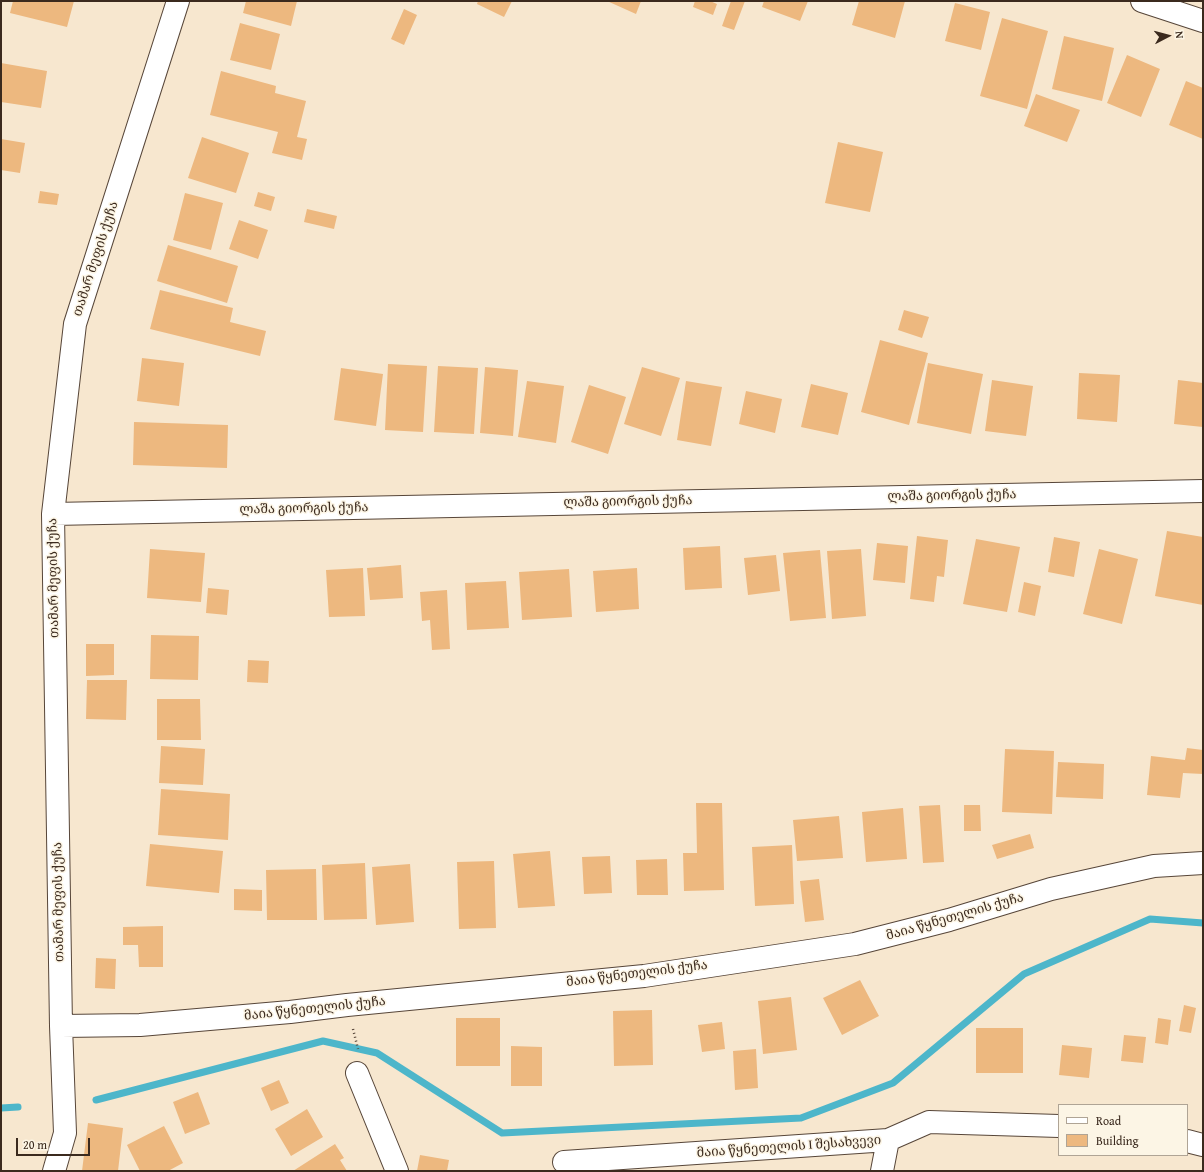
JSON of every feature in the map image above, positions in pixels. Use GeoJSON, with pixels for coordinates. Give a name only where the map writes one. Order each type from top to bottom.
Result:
{"type":"FeatureCollection","features":[{"type":"Feature","properties":{"kind":"street","name":"თამარ მეფის ქუჩა"},"geometry":{"type":"LineString","coordinates":[[54,1171],[65,1133],[61,1026],[53,514],[76,324],[178,1]]}},
{"type":"Feature","properties":{"kind":"street"},"geometry":{"type":"LineString","coordinates":[[1142,1],[1203,21]]}},
{"type":"Feature","properties":{"kind":"street","name":"ლაშა გიორგის ქუჩა"},"geometry":{"type":"LineString","coordinates":[[53,514],[1203,491]]}},
{"type":"Feature","properties":{"kind":"street","name":"მაია წყნეთელის ქუჩა"},"geometry":{"type":"LineString","coordinates":[[61,1026],[140,1025],[266,1014],[652,974],[855,944],[949,920],[1059,887],[1154,866],[1203,863]]}},
{"type":"Feature","properties":{"kind":"street"},"geometry":{"type":"LineString","coordinates":[[358,1063],[397,1171]]}},
{"type":"Feature","properties":{"kind":"street","name":"მაია წყნეთელის I შესახვევი"},"geometry":{"type":"LineString","coordinates":[[564,1162],[888,1140],[929,1122],[1058,1126]]}},
{"type":"Feature","properties":{"kind":"street"},"geometry":{"type":"LineString","coordinates":[[882,1171],[888,1140]]}},
{"type":"Feature","properties":{"kind":"street"},"geometry":{"type":"LineString","coordinates":[[1188,1142],[1203,1145]]}},
{"type":"Feature","properties":{"kind":"path"},"geometry":{"type":"LineString","coordinates":[[353,1031],[358,1063]]}},
{"type":"Feature","properties":{"kind":"building"},"geometry":{"type":"Polygon","coordinates":[[[13,1],[74,1],[67,27],[10,13],[13,1]]]}},
{"type":"Feature","properties":{"kind":"building"},"geometry":{"type":"Polygon","coordinates":[[[246,1],[297,1],[291,26],[243,13],[246,1]]]}},
{"type":"Feature","properties":{"kind":"building"},"geometry":{"type":"Polygon","coordinates":[[[478,1],[512,1],[504,17],[477,4],[478,1]]]}},
{"type":"Feature","properties":{"kind":"building"},"geometry":{"type":"Polygon","coordinates":[[[607,1],[641,1],[636,14],[607,1]]]}},
{"type":"Feature","properties":{"kind":"building"},"geometry":{"type":"Polygon","coordinates":[[[695,1],[710,1],[717,4],[713,15],[693,7],[695,1]]]}},
{"type":"Feature","properties":{"kind":"building"},"geometry":{"type":"Polygon","coordinates":[[[731,1],[745,1],[734,30],[722,26],[731,1]]]}},
{"type":"Feature","properties":{"kind":"building"},"geometry":{"type":"Polygon","coordinates":[[[764,1],[808,1],[800,21],[762,7],[764,1]]]}},
{"type":"Feature","properties":{"kind":"building"},"geometry":{"type":"Polygon","coordinates":[[[859,1],[905,1],[895,38],[852,25],[859,1]]]}},
{"type":"Feature","properties":{"kind":"building"},"geometry":{"type":"Polygon","coordinates":[[[955,3],[990,12],[981,50],[945,41],[955,3]]]}},
{"type":"Feature","properties":{"kind":"building"},"geometry":{"type":"Polygon","coordinates":[[[404,9],[417,15],[404,45],[391,39],[404,9]]]}},
{"type":"Feature","properties":{"kind":"building"},"geometry":{"type":"Polygon","coordinates":[[[1002,18],[1048,31],[1027,109],[980,96],[1002,18]]]}},
{"type":"Feature","properties":{"kind":"building"},"geometry":{"type":"Polygon","coordinates":[[[240,23],[280,34],[271,70],[230,60],[240,23]]]}},
{"type":"Feature","properties":{"kind":"building"},"geometry":{"type":"Polygon","coordinates":[[[1064,36],[1114,48],[1102,101],[1052,89],[1064,36]]]}},
{"type":"Feature","properties":{"kind":"building"},"geometry":{"type":"Polygon","coordinates":[[[1127,55],[1160,69],[1141,117],[1107,103],[1127,55]]]}},
{"type":"Feature","properties":{"kind":"building"},"geometry":{"type":"Polygon","coordinates":[[[1,63],[47,71],[41,108],[1,102],[1,63]]]}},
{"type":"Feature","properties":{"kind":"building"},"geometry":{"type":"Polygon","coordinates":[[[221,71],[276,86],[275,93],[306,101],[297,137],[307,139],[302,160],[272,153],[278,132],[210,115],[221,71]]]}},
{"type":"Feature","properties":{"kind":"building"},"geometry":{"type":"Polygon","coordinates":[[[1186,81],[1203,88],[1203,139],[1169,125],[1186,81]]]}},
{"type":"Feature","properties":{"kind":"building"},"geometry":{"type":"Polygon","coordinates":[[[1036,94],[1080,110],[1067,142],[1024,126],[1036,94]]]}},
{"type":"Feature","properties":{"kind":"building"},"geometry":{"type":"Polygon","coordinates":[[[202,137],[249,153],[236,193],[188,178],[202,137]]]}},
{"type":"Feature","properties":{"kind":"building"},"geometry":{"type":"Polygon","coordinates":[[[1,139],[25,143],[20,173],[1,170],[1,139]]]}},
{"type":"Feature","properties":{"kind":"building"},"geometry":{"type":"Polygon","coordinates":[[[838,142],[883,152],[870,212],[825,203],[838,142]]]}},
{"type":"Feature","properties":{"kind":"building"},"geometry":{"type":"Polygon","coordinates":[[[40,191],[59,194],[57,205],[38,203],[40,191]]]}},
{"type":"Feature","properties":{"kind":"building"},"geometry":{"type":"Polygon","coordinates":[[[258,192],[275,197],[271,211],[254,206],[258,192]]]}},
{"type":"Feature","properties":{"kind":"building"},"geometry":{"type":"Polygon","coordinates":[[[185,193],[223,203],[211,250],[173,240],[185,193]]]}},
{"type":"Feature","properties":{"kind":"building"},"geometry":{"type":"Polygon","coordinates":[[[307,209],[337,216],[334,229],[304,222],[307,209]]]}},
{"type":"Feature","properties":{"kind":"building"},"geometry":{"type":"Polygon","coordinates":[[[239,220],[268,230],[258,259],[229,249],[239,220]]]}},
{"type":"Feature","properties":{"kind":"building"},"geometry":{"type":"Polygon","coordinates":[[[168,245],[238,266],[227,303],[157,281],[168,245]]]}},
{"type":"Feature","properties":{"kind":"building"},"geometry":{"type":"Polygon","coordinates":[[[160,290],[233,308],[230,322],[266,331],[260,356],[150,329],[160,290]]]}},
{"type":"Feature","properties":{"kind":"building"},"geometry":{"type":"Polygon","coordinates":[[[904,310],[929,317],[922,338],[898,330],[904,310]]]}},
{"type":"Feature","properties":{"kind":"building"},"geometry":{"type":"Polygon","coordinates":[[[880,340],[928,353],[909,425],[861,412],[880,340]]]}},
{"type":"Feature","properties":{"kind":"building"},"geometry":{"type":"Polygon","coordinates":[[[142,358],[184,363],[179,406],[137,401],[142,358]]]}},
{"type":"Feature","properties":{"kind":"building"},"geometry":{"type":"Polygon","coordinates":[[[928,363],[983,374],[971,434],[917,423],[928,363]]]}},
{"type":"Feature","properties":{"kind":"building"},"geometry":{"type":"Polygon","coordinates":[[[388,364],[427,366],[423,432],[385,430],[388,364]]]}},
{"type":"Feature","properties":{"kind":"building"},"geometry":{"type":"Polygon","coordinates":[[[438,366],[478,368],[474,434],[434,432],[438,366]]]}},
{"type":"Feature","properties":{"kind":"building"},"geometry":{"type":"Polygon","coordinates":[[[485,367],[518,370],[513,436],[480,433],[485,367]]]}},
{"type":"Feature","properties":{"kind":"building"},"geometry":{"type":"Polygon","coordinates":[[[642,367],[680,378],[661,436],[624,424],[642,367]]]}},
{"type":"Feature","properties":{"kind":"building"},"geometry":{"type":"Polygon","coordinates":[[[341,368],[383,374],[376,426],[334,420],[341,368]]]}},
{"type":"Feature","properties":{"kind":"building"},"geometry":{"type":"Polygon","coordinates":[[[1079,373],[1120,375],[1117,422],[1077,419],[1079,373]]]}},
{"type":"Feature","properties":{"kind":"building"},"geometry":{"type":"Polygon","coordinates":[[[992,380],[1033,386],[1026,436],[985,431],[992,380]]]}},
{"type":"Feature","properties":{"kind":"building"},"geometry":{"type":"Polygon","coordinates":[[[1178,380],[1203,383],[1203,427],[1174,424],[1178,380]]]}},
{"type":"Feature","properties":{"kind":"building"},"geometry":{"type":"Polygon","coordinates":[[[527,381],[564,386],[556,443],[518,437],[527,381]]]}},
{"type":"Feature","properties":{"kind":"building"},"geometry":{"type":"Polygon","coordinates":[[[686,381],[722,387],[711,446],[677,440],[686,381]]]}},
{"type":"Feature","properties":{"kind":"building"},"geometry":{"type":"Polygon","coordinates":[[[811,384],[848,393],[838,435],[801,427],[811,384]]]}},
{"type":"Feature","properties":{"kind":"building"},"geometry":{"type":"Polygon","coordinates":[[[589,385],[626,397],[608,454],[571,442],[589,385]]]}},
{"type":"Feature","properties":{"kind":"building"},"geometry":{"type":"Polygon","coordinates":[[[746,391],[782,399],[775,433],[739,424],[746,391]]]}},
{"type":"Feature","properties":{"kind":"building"},"geometry":{"type":"Polygon","coordinates":[[[134,422],[228,425],[227,468],[133,465],[134,422]]]}},
{"type":"Feature","properties":{"kind":"building"},"geometry":{"type":"Polygon","coordinates":[[[1167,531],[1203,537],[1203,605],[1155,596],[1167,531]]]}},
{"type":"Feature","properties":{"kind":"building"},"geometry":{"type":"Polygon","coordinates":[[[917,536],[948,540],[944,577],[937,576],[934,602],[910,599],[917,536]]]}},
{"type":"Feature","properties":{"kind":"building"},"geometry":{"type":"Polygon","coordinates":[[[1054,537],[1080,542],[1074,577],[1048,572],[1054,537]]]}},
{"type":"Feature","properties":{"kind":"building"},"geometry":{"type":"Polygon","coordinates":[[[976,539],[1020,547],[1007,612],[963,604],[976,539]]]}},
{"type":"Feature","properties":{"kind":"building"},"geometry":{"type":"Polygon","coordinates":[[[877,543],[908,546],[905,583],[873,580],[877,543]]]}},
{"type":"Feature","properties":{"kind":"building"},"geometry":{"type":"Polygon","coordinates":[[[720,546],[722,588],[685,590],[683,548],[720,546]]]}},
{"type":"Feature","properties":{"kind":"building"},"geometry":{"type":"Polygon","coordinates":[[[150,549],[205,553],[201,602],[147,598],[150,549]]]}},
{"type":"Feature","properties":{"kind":"building"},"geometry":{"type":"Polygon","coordinates":[[[861,549],[866,616],[832,619],[827,551],[861,549]]]}},
{"type":"Feature","properties":{"kind":"building"},"geometry":{"type":"Polygon","coordinates":[[[1099,549],[1138,559],[1122,624],[1083,614],[1099,549]]]}},
{"type":"Feature","properties":{"kind":"building"},"geometry":{"type":"Polygon","coordinates":[[[820,550],[826,618],[790,621],[783,553],[820,550]]]}},
{"type":"Feature","properties":{"kind":"building"},"geometry":{"type":"Polygon","coordinates":[[[776,555],[780,591],[748,595],[744,558],[776,555]]]}},
{"type":"Feature","properties":{"kind":"building"},"geometry":{"type":"Polygon","coordinates":[[[401,565],[403,598],[370,600],[367,568],[401,565]]]}},
{"type":"Feature","properties":{"kind":"building"},"geometry":{"type":"Polygon","coordinates":[[[363,568],[365,616],[329,617],[326,570],[363,568]]]}},
{"type":"Feature","properties":{"kind":"building"},"geometry":{"type":"Polygon","coordinates":[[[637,568],[639,609],[596,612],[593,571],[637,568]]]}},
{"type":"Feature","properties":{"kind":"building"},"geometry":{"type":"Polygon","coordinates":[[[569,569],[572,617],[522,620],[519,572],[569,569]]]}},
{"type":"Feature","properties":{"kind":"building"},"geometry":{"type":"Polygon","coordinates":[[[506,581],[509,628],[467,630],[465,583],[506,581]]]}},
{"type":"Feature","properties":{"kind":"building"},"geometry":{"type":"Polygon","coordinates":[[[1024,582],[1041,586],[1035,616],[1018,612],[1024,582]]]}},
{"type":"Feature","properties":{"kind":"building"},"geometry":{"type":"Polygon","coordinates":[[[208,588],[229,590],[227,615],[206,613],[208,588]]]}},
{"type":"Feature","properties":{"kind":"building"},"geometry":{"type":"Polygon","coordinates":[[[447,590],[450,649],[432,650],[430,620],[422,621],[420,592],[447,590]]]}},
{"type":"Feature","properties":{"kind":"building"},"geometry":{"type":"Polygon","coordinates":[[[151,635],[199,636],[198,680],[150,679],[151,635]]]}},
{"type":"Feature","properties":{"kind":"building"},"geometry":{"type":"Polygon","coordinates":[[[86,644],[114,644],[114,675],[86,676],[86,644]]]}},
{"type":"Feature","properties":{"kind":"building"},"geometry":{"type":"Polygon","coordinates":[[[248,660],[269,661],[268,683],[247,682],[248,660]]]}},
{"type":"Feature","properties":{"kind":"building"},"geometry":{"type":"Polygon","coordinates":[[[87,680],[127,680],[126,720],[86,719],[87,680]]]}},
{"type":"Feature","properties":{"kind":"building"},"geometry":{"type":"Polygon","coordinates":[[[157,699],[200,699],[201,740],[157,740],[157,699]]]}},
{"type":"Feature","properties":{"kind":"building"},"geometry":{"type":"Polygon","coordinates":[[[161,746],[205,749],[203,785],[159,783],[161,746]]]}},
{"type":"Feature","properties":{"kind":"building"},"geometry":{"type":"Polygon","coordinates":[[[1187,748],[1203,750],[1203,774],[1183,773],[1180,798],[1147,795],[1151,756],[1185,760],[1187,748]]]}},
{"type":"Feature","properties":{"kind":"building"},"geometry":{"type":"Polygon","coordinates":[[[1005,749],[1054,751],[1052,814],[1002,812],[1005,749]]]}},
{"type":"Feature","properties":{"kind":"building"},"geometry":{"type":"Polygon","coordinates":[[[1058,762],[1104,764],[1103,799],[1056,797],[1058,762]]]}},
{"type":"Feature","properties":{"kind":"building"},"geometry":{"type":"Polygon","coordinates":[[[161,789],[230,794],[228,840],[158,835],[161,789]]]}},
{"type":"Feature","properties":{"kind":"building"},"geometry":{"type":"Polygon","coordinates":[[[696,803],[722,803],[724,890],[684,891],[683,853],[697,853],[696,803]]]}},
{"type":"Feature","properties":{"kind":"building"},"geometry":{"type":"Polygon","coordinates":[[[940,805],[944,862],[923,863],[919,806],[940,805]]]}},
{"type":"Feature","properties":{"kind":"building"},"geometry":{"type":"Polygon","coordinates":[[[964,805],[980,805],[981,831],[964,831],[964,805]]]}},
{"type":"Feature","properties":{"kind":"building"},"geometry":{"type":"Polygon","coordinates":[[[903,808],[907,859],[866,862],[862,812],[903,808]]]}},
{"type":"Feature","properties":{"kind":"building"},"geometry":{"type":"Polygon","coordinates":[[[839,816],[843,858],[797,861],[793,820],[839,816]]]}},
{"type":"Feature","properties":{"kind":"building"},"geometry":{"type":"Polygon","coordinates":[[[1030,834],[1034,848],[997,859],[992,845],[1030,834]]]}},
{"type":"Feature","properties":{"kind":"building"},"geometry":{"type":"Polygon","coordinates":[[[150,844],[223,851],[219,893],[146,886],[150,844]]]}},
{"type":"Feature","properties":{"kind":"building"},"geometry":{"type":"Polygon","coordinates":[[[792,845],[794,904],[755,906],[752,847],[792,845]]]}},
{"type":"Feature","properties":{"kind":"building"},"geometry":{"type":"Polygon","coordinates":[[[550,851],[555,906],[518,908],[513,854],[550,851]]]}},
{"type":"Feature","properties":{"kind":"building"},"geometry":{"type":"Polygon","coordinates":[[[610,856],[612,893],[584,894],[582,857],[610,856]]]}},
{"type":"Feature","properties":{"kind":"building"},"geometry":{"type":"Polygon","coordinates":[[[667,859],[668,895],[637,895],[636,860],[667,859]]]}},
{"type":"Feature","properties":{"kind":"building"},"geometry":{"type":"Polygon","coordinates":[[[494,861],[496,928],[459,929],[457,862],[494,861]]]}},
{"type":"Feature","properties":{"kind":"building"},"geometry":{"type":"Polygon","coordinates":[[[365,863],[367,919],[324,920],[322,865],[365,863]]]}},
{"type":"Feature","properties":{"kind":"building"},"geometry":{"type":"Polygon","coordinates":[[[410,864],[414,922],[376,925],[372,867],[410,864]]]}},
{"type":"Feature","properties":{"kind":"building"},"geometry":{"type":"Polygon","coordinates":[[[316,869],[317,920],[267,920],[266,870],[316,869]]]}},
{"type":"Feature","properties":{"kind":"building"},"geometry":{"type":"Polygon","coordinates":[[[819,879],[824,920],[805,922],[800,881],[819,879]]]}},
{"type":"Feature","properties":{"kind":"building"},"geometry":{"type":"Polygon","coordinates":[[[234,889],[262,890],[262,911],[234,910],[234,889]]]}},
{"type":"Feature","properties":{"kind":"building"},"geometry":{"type":"Polygon","coordinates":[[[163,926],[163,967],[139,967],[138,945],[123,945],[123,927],[163,926]]]}},
{"type":"Feature","properties":{"kind":"building"},"geometry":{"type":"Polygon","coordinates":[[[96,958],[116,959],[115,989],[95,988],[96,958]]]}},
{"type":"Feature","properties":{"kind":"building"},"geometry":{"type":"Polygon","coordinates":[[[860,980],[879,1016],[842,1035],[823,998],[860,980]]]}},
{"type":"Feature","properties":{"kind":"building"},"geometry":{"type":"Polygon","coordinates":[[[791,997],[797,1050],[763,1054],[758,1001],[791,997]]]}},
{"type":"Feature","properties":{"kind":"building"},"geometry":{"type":"Polygon","coordinates":[[[1184,1005],[1196,1008],[1191,1033],[1179,1031],[1184,1005]]]}},
{"type":"Feature","properties":{"kind":"building"},"geometry":{"type":"Polygon","coordinates":[[[652,1010],[653,1065],[614,1066],[613,1011],[652,1010]]]}},
{"type":"Feature","properties":{"kind":"building"},"geometry":{"type":"Polygon","coordinates":[[[456,1018],[500,1018],[500,1066],[456,1066],[456,1018]]]}},
{"type":"Feature","properties":{"kind":"building"},"geometry":{"type":"Polygon","coordinates":[[[1158,1018],[1171,1020],[1168,1045],[1155,1043],[1158,1018]]]}},
{"type":"Feature","properties":{"kind":"building"},"geometry":{"type":"Polygon","coordinates":[[[722,1022],[725,1049],[702,1052],[698,1025],[722,1022]]]}},
{"type":"Feature","properties":{"kind":"building"},"geometry":{"type":"Polygon","coordinates":[[[976,1028],[1023,1028],[1023,1073],[976,1073],[976,1028]]]}},
{"type":"Feature","properties":{"kind":"building"},"geometry":{"type":"Polygon","coordinates":[[[1124,1035],[1146,1037],[1143,1063],[1121,1061],[1124,1035]]]}},
{"type":"Feature","properties":{"kind":"building"},"geometry":{"type":"Polygon","coordinates":[[[1062,1045],[1092,1048],[1089,1078],[1059,1075],[1062,1045]]]}},
{"type":"Feature","properties":{"kind":"building"},"geometry":{"type":"Polygon","coordinates":[[[511,1046],[542,1047],[542,1086],[511,1086],[511,1046]]]}},
{"type":"Feature","properties":{"kind":"building"},"geometry":{"type":"Polygon","coordinates":[[[756,1049],[758,1088],[735,1090],[733,1051],[756,1049]]]}},
{"type":"Feature","properties":{"kind":"building"},"geometry":{"type":"Polygon","coordinates":[[[279,1080],[289,1103],[271,1111],[261,1088],[279,1080]]]}},
{"type":"Feature","properties":{"kind":"building"},"geometry":{"type":"Polygon","coordinates":[[[198,1092],[210,1124],[185,1134],[173,1102],[198,1092]]]}},
{"type":"Feature","properties":{"kind":"building"},"geometry":{"type":"Polygon","coordinates":[[[307,1109],[323,1137],[291,1156],[275,1129],[307,1109]]]}},
{"type":"Feature","properties":{"kind":"building"},"geometry":{"type":"Polygon","coordinates":[[[88,1123],[123,1128],[118,1171],[82,1171],[88,1123]]]}},
{"type":"Feature","properties":{"kind":"building"},"geometry":{"type":"Polygon","coordinates":[[[164,1126],[183,1163],[168,1171],[140,1171],[127,1145],[164,1126]]]}},
{"type":"Feature","properties":{"kind":"building"},"geometry":{"type":"Polygon","coordinates":[[[335,1144],[344,1158],[340,1160],[347,1171],[293,1171],[335,1144]]]}},
{"type":"Feature","properties":{"kind":"building"},"geometry":{"type":"Polygon","coordinates":[[[420,1155],[449,1160],[447,1171],[417,1171],[420,1155]]]}},
{"type":"Feature","properties":{"kind":"waterway"},"geometry":{"type":"LineString","coordinates":[[96,1100],[323,1041],[377,1053],[502,1133],[801,1118],[893,1083],[1024,974],[1150,919],[1203,923]]}},
{"type":"Feature","properties":{"kind":"waterway"},"geometry":{"type":"LineString","coordinates":[[1,1108],[18,1107]]}}]}
